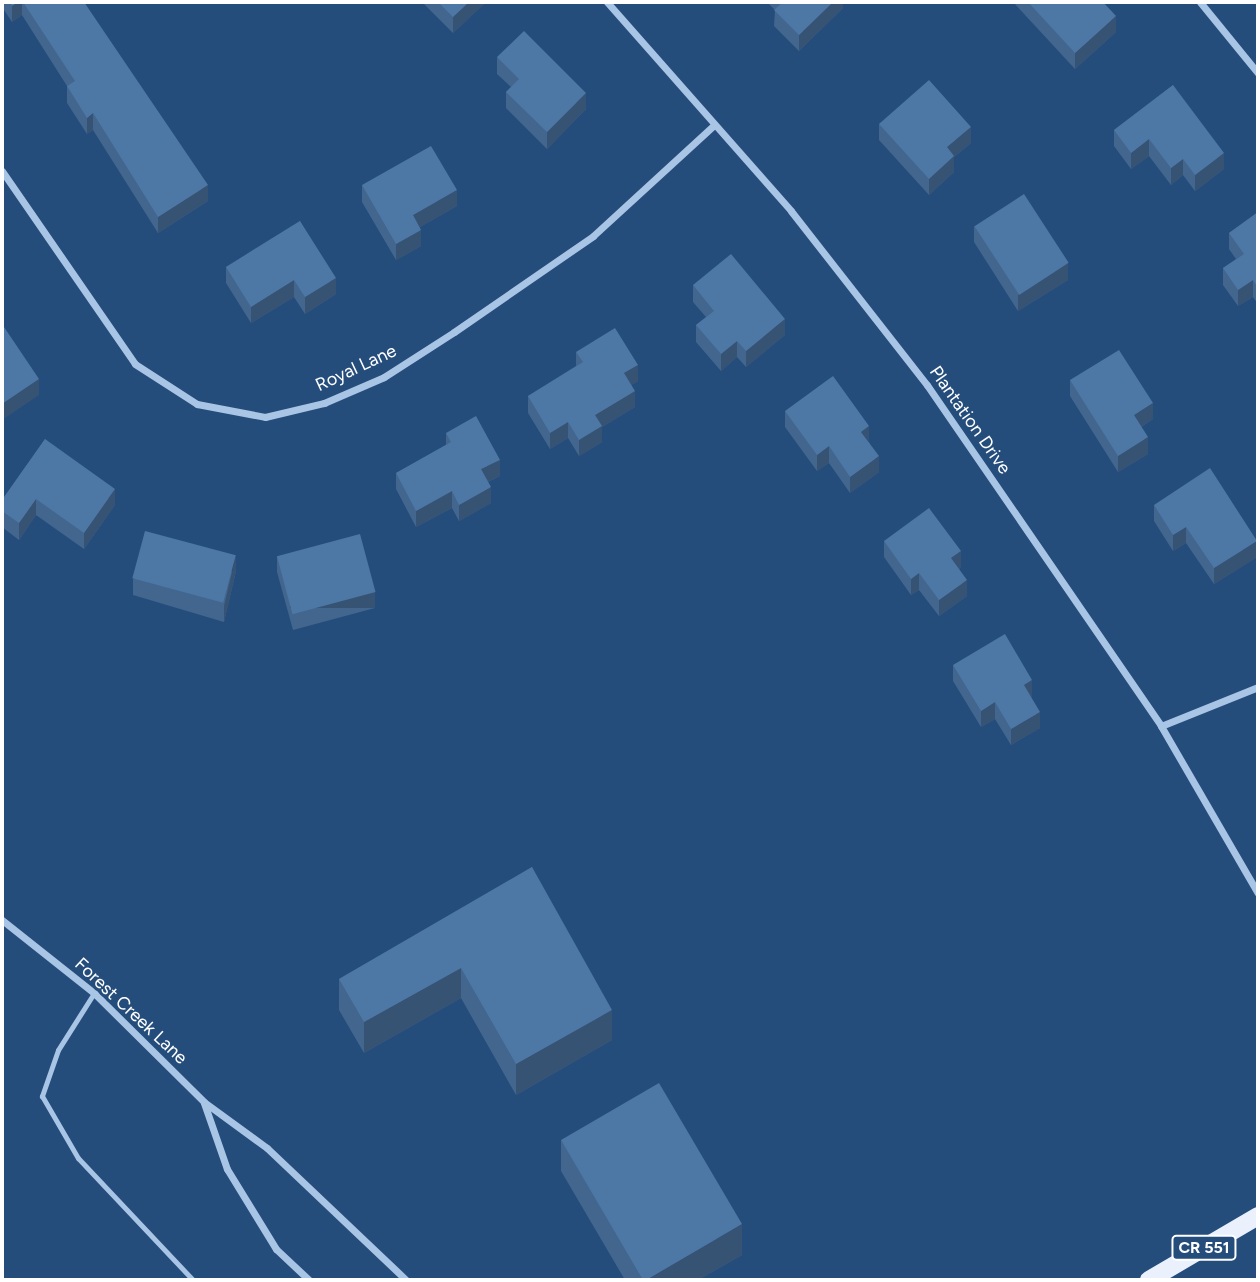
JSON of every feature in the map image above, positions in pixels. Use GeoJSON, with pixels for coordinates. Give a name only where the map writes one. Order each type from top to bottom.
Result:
{"type":"FeatureCollection","features":[{"type":"Feature","properties":{"kind":"main road","name":"CR 551"},"geometry":{"type":"LineString","coordinates":[[1149,1280],[1258,1216]]}},
{"type":"Feature","properties":{"kind":"street","name":"Plantation Drive"},"geometry":{"type":"LineString","coordinates":[[607,2],[715,125],[927,385],[1161,726],[1258,893]]}},
{"type":"Feature","properties":{"kind":"street"},"geometry":{"type":"LineString","coordinates":[[1200,2],[1258,73]]}},
{"type":"Feature","properties":{"kind":"street","name":"Royal Lane"},"geometry":{"type":"LineString","coordinates":[[2,171],[135,364],[197,404],[265,417],[324,403],[384,377],[454,332],[593,236],[715,125]]}},
{"type":"Feature","properties":{"kind":"street"},"geometry":{"type":"LineString","coordinates":[[1161,726],[1258,687]]}},
{"type":"Feature","properties":{"kind":"street","name":"Forest Creek Lane"},"geometry":{"type":"LineString","coordinates":[[2,920],[94,993],[204,1102],[267,1148],[406,1280]]}},
{"type":"Feature","properties":{"kind":"street","name":"Forest Creek Lane"},"geometry":{"type":"LineString","coordinates":[[204,1102],[227,1169],[276,1249],[309,1280]]}},
{"type":"Feature","properties":{"kind":"lane"},"geometry":{"type":"LineString","coordinates":[[94,993],[58,1050],[42,1096],[78,1158],[193,1280]]}},
{"type":"Feature","properties":{"kind":"building"},"geometry":{"type":"Polygon","coordinates":[[[23,2],[84,2],[208,185],[158,217],[93,113],[87,118],[67,86],[75,81],[23,2]]]}},
{"type":"Feature","properties":{"kind":"building"},"geometry":{"type":"Polygon","coordinates":[[[438,2],[469,2],[453,17],[438,2]]]}},
{"type":"Feature","properties":{"kind":"building"},"geometry":{"type":"Polygon","coordinates":[[[783,2],[833,2],[799,35],[774,10],[783,2]]]}},
{"type":"Feature","properties":{"kind":"building"},"geometry":{"type":"Polygon","coordinates":[[[1028,2],[1103,2],[1116,16],[1075,53],[1028,2]]]}},
{"type":"Feature","properties":{"kind":"building"},"geometry":{"type":"Polygon","coordinates":[[[524,31],[586,93],[547,132],[506,92],[519,79],[497,57],[524,31]]]}},
{"type":"Feature","properties":{"kind":"building"},"geometry":{"type":"Polygon","coordinates":[[[929,80],[971,127],[947,147],[954,156],[929,179],[879,124],[929,80]]]}},
{"type":"Feature","properties":{"kind":"building"},"geometry":{"type":"Polygon","coordinates":[[[1173,85],[1224,153],[1195,175],[1183,159],[1171,168],[1149,139],[1131,153],[1114,130],[1173,85]]]}},
{"type":"Feature","properties":{"kind":"building"},"geometry":{"type":"Polygon","coordinates":[[[431,146],[457,190],[413,215],[421,230],[396,244],[362,185],[431,146]]]}},
{"type":"Feature","properties":{"kind":"building"},"geometry":{"type":"Polygon","coordinates":[[[1024,194],[1069,263],[1019,295],[975,226],[1024,194]]]}},
{"type":"Feature","properties":{"kind":"building"},"geometry":{"type":"Polygon","coordinates":[[[1258,212],[1258,288],[1253,280],[1238,290],[1223,268],[1244,254],[1229,233],[1258,212]]]}},
{"type":"Feature","properties":{"kind":"building"},"geometry":{"type":"Polygon","coordinates":[[[300,221],[336,278],[305,297],[294,280],[251,307],[226,267],[300,221]]]}},
{"type":"Feature","properties":{"kind":"building"},"geometry":{"type":"Polygon","coordinates":[[[731,254],[785,319],[746,351],[737,341],[721,354],[696,325],[714,311],[693,285],[731,254]]]}},
{"type":"Feature","properties":{"kind":"building"},"geometry":{"type":"Polygon","coordinates":[[[2,324],[39,379],[2,404],[2,324]]]}},
{"type":"Feature","properties":{"kind":"building"},"geometry":{"type":"Polygon","coordinates":[[[615,328],[638,365],[624,373],[635,391],[595,415],[602,426],[579,440],[568,422],[550,433],[528,396],[583,362],[576,352],[615,328]]]}},
{"type":"Feature","properties":{"kind":"building"},"geometry":{"type":"Polygon","coordinates":[[[1119,350],[1153,403],[1134,415],[1148,437],[1118,456],[1070,380],[1119,350]]]}},
{"type":"Feature","properties":{"kind":"building"},"geometry":{"type":"Polygon","coordinates":[[[833,376],[869,426],[861,432],[879,456],[850,477],[829,446],[817,455],[785,411],[833,376]]]}},
{"type":"Feature","properties":{"kind":"building"},"geometry":{"type":"Polygon","coordinates":[[[476,416],[500,460],[481,469],[491,487],[459,505],[452,491],[416,511],[396,473],[451,442],[446,433],[476,416]]]}},
{"type":"Feature","properties":{"kind":"building"},"geometry":{"type":"Polygon","coordinates":[[[45,439],[115,489],[84,533],[36,499],[19,523],[2,511],[2,500],[45,439]]]}},
{"type":"Feature","properties":{"kind":"building"},"geometry":{"type":"Polygon","coordinates":[[[1210,468],[1257,541],[1214,568],[1186,527],[1173,535],[1154,505],[1210,468]]]}},
{"type":"Feature","properties":{"kind":"building"},"geometry":{"type":"Polygon","coordinates":[[[929,508],[961,551],[951,558],[967,580],[939,600],[919,573],[911,579],[884,541],[929,508]]]}},
{"type":"Feature","properties":{"kind":"building"},"geometry":{"type":"Polygon","coordinates":[[[145,531],[236,555],[223,603],[132,578],[145,531]]]}},
{"type":"Feature","properties":{"kind":"building"},"geometry":{"type":"Polygon","coordinates":[[[360,534],[376,592],[292,614],[277,556],[360,534]]]}},
{"type":"Feature","properties":{"kind":"building"},"geometry":{"type":"Polygon","coordinates":[[[1005,634],[1032,680],[1024,685],[1040,712],[1011,729],[995,702],[981,711],[953,665],[1005,634]]]}},
{"type":"Feature","properties":{"kind":"building"},"geometry":{"type":"Polygon","coordinates":[[[532,867],[612,1010],[516,1064],[461,968],[364,1022],[339,979],[532,867]]]}},
{"type":"Feature","properties":{"kind":"building"},"geometry":{"type":"Polygon","coordinates":[[[659,1083],[742,1224],[643,1280],[561,1140],[659,1083]]]}}]}
